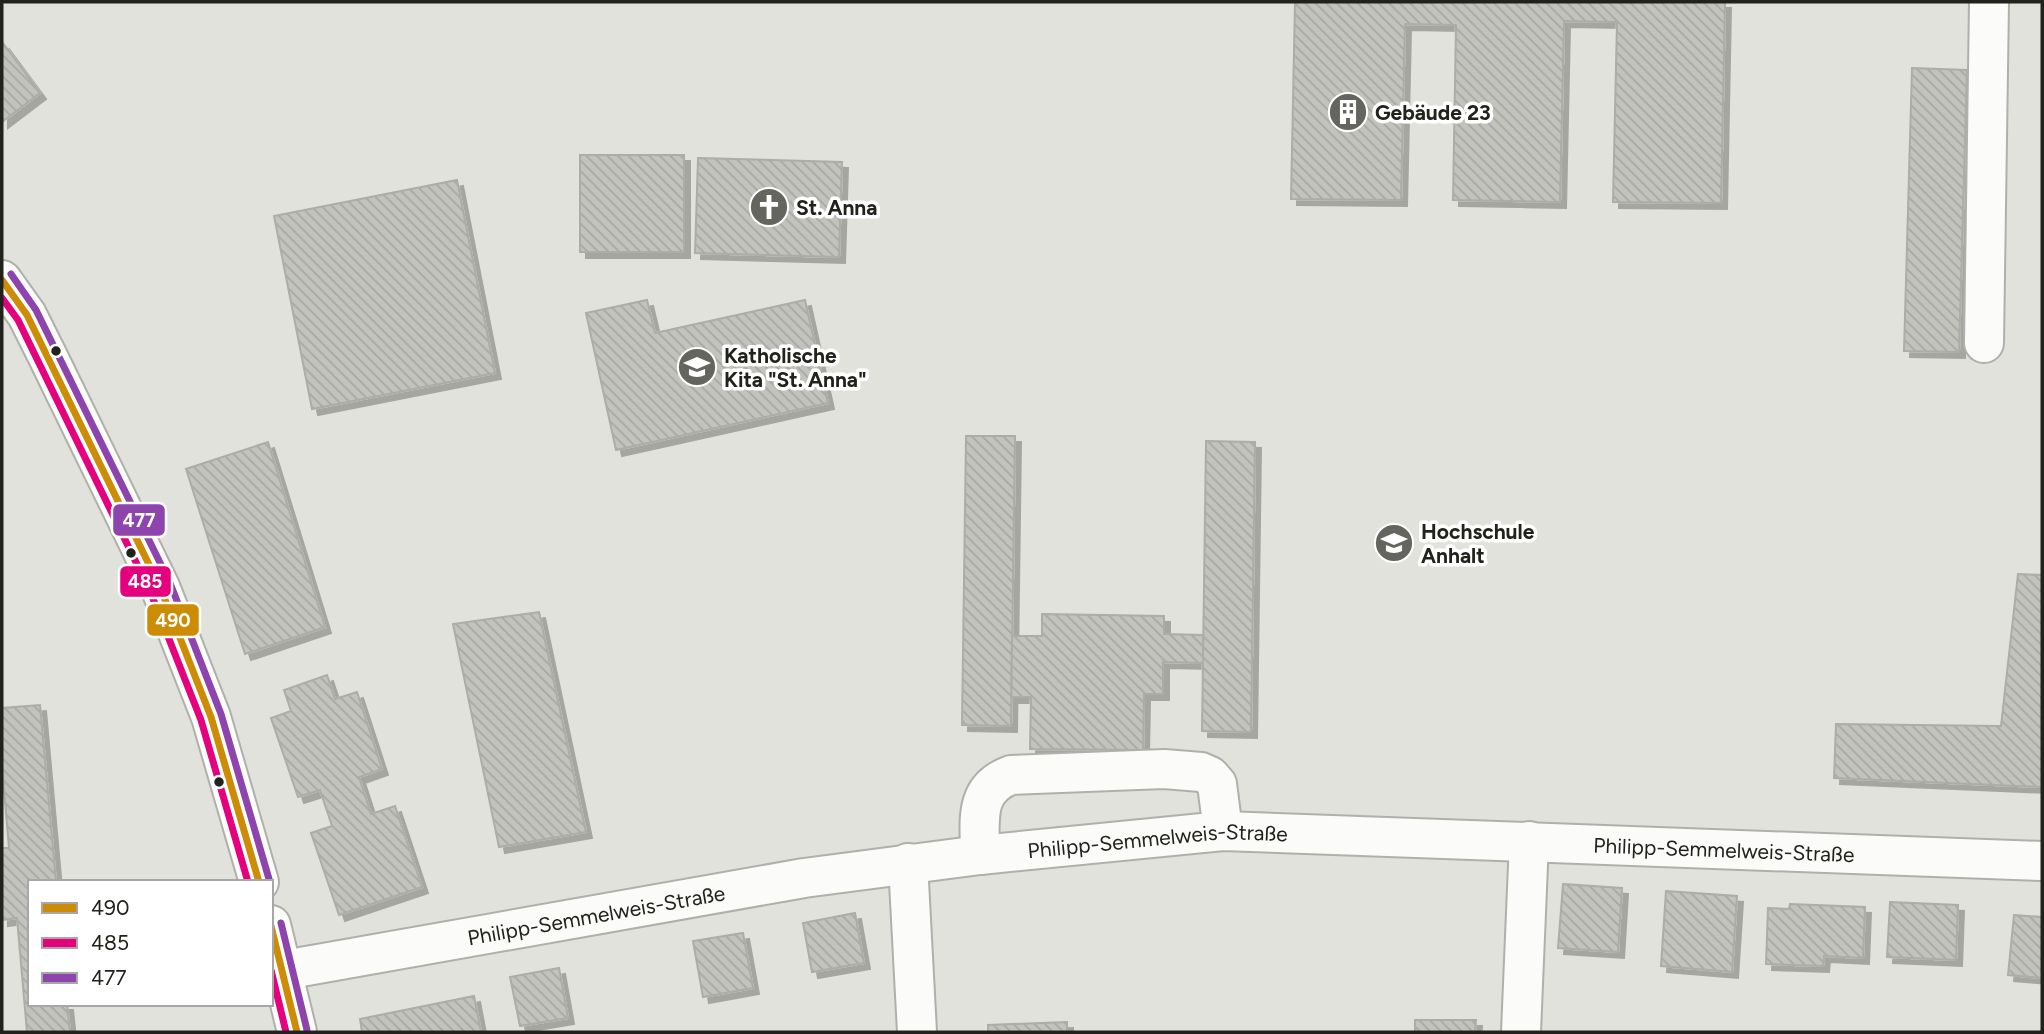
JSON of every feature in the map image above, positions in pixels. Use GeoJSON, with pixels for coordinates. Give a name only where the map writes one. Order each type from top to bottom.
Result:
{"type":"FeatureCollection","features":[{"type":"Feature","properties":{"kind":"street"},"geometry":{"type":"LineString","coordinates":[[1984,343],[1989,2]]}},
{"type":"Feature","properties":{"kind":"street"},"geometry":{"type":"LineString","coordinates":[[2,280],[27,315],[160,587],[211,717],[258,880]]}},
{"type":"Feature","properties":{"kind":"street"},"geometry":{"type":"LineString","coordinates":[[980,855],[980,813],[983,802],[991,787],[1011,775],[1164,769],[1201,772],[1210,776],[1217,784],[1223,831]]}},
{"type":"Feature","properties":{"kind":"street","name":"Philipp-Semmelweis-Straße"},"geometry":{"type":"LineString","coordinates":[[284,970],[804,878],[908,863],[1223,831],[2042,861]]}},
{"type":"Feature","properties":{"kind":"street"},"geometry":{"type":"LineString","coordinates":[[1521,1032],[1529,841]]}},
{"type":"Feature","properties":{"kind":"street"},"geometry":{"type":"LineString","coordinates":[[908,863],[917,1032]]}},
{"type":"Feature","properties":{"kind":"street"},"geometry":{"type":"LineString","coordinates":[[273,932],[297,1032]]}},
{"type":"Feature","properties":{"kind":"building","name":"Gebäude 23"},"geometry":{"type":"Polygon","coordinates":[[[1295,2],[1725,2],[1721,203],[1613,202],[1617,22],[1564,21],[1560,202],[1453,200],[1456,25],[1405,24],[1401,200],[1291,199],[1295,2]]]}},
{"type":"Feature","properties":{"kind":"building"},"geometry":{"type":"Polygon","coordinates":[[[2,44],[40,93],[2,122],[2,44]]]}},
{"type":"Feature","properties":{"kind":"building"},"geometry":{"type":"Polygon","coordinates":[[[1912,68],[1967,70],[1959,352],[1904,351],[1912,68]]]}},
{"type":"Feature","properties":{"kind":"building"},"geometry":{"type":"Polygon","coordinates":[[[580,155],[684,155],[684,252],[580,252],[580,155]]]}},
{"type":"Feature","properties":{"kind":"building","name":"St. Anna"},"geometry":{"type":"Polygon","coordinates":[[[698,158],[842,162],[839,257],[695,253],[698,158]]]}},
{"type":"Feature","properties":{"kind":"building"},"geometry":{"type":"Polygon","coordinates":[[[457,180],[495,373],[312,409],[274,216],[457,180]]]}},
{"type":"Feature","properties":{"kind":"building"},"geometry":{"type":"Polygon","coordinates":[[[647,300],[655,333],[805,300],[828,403],[616,450],[586,313],[647,300]]]}},
{"type":"Feature","properties":{"kind":"building"},"geometry":{"type":"Polygon","coordinates":[[[966,436],[1015,436],[1011,726],[962,725],[966,436]]]}},
{"type":"Feature","properties":{"kind":"building"},"geometry":{"type":"Polygon","coordinates":[[[1206,441],[1255,442],[1251,732],[1202,731],[1206,441]]]}},
{"type":"Feature","properties":{"kind":"building"},"geometry":{"type":"Polygon","coordinates":[[[268,442],[325,627],[245,654],[186,469],[268,442]]]}},
{"type":"Feature","properties":{"kind":"building"},"geometry":{"type":"Polygon","coordinates":[[[2018,574],[2042,575],[2042,787],[1834,778],[1836,724],[2001,726],[2018,574]]]}},
{"type":"Feature","properties":{"kind":"building"},"geometry":{"type":"Polygon","coordinates":[[[539,612],[586,832],[499,847],[453,624],[539,612]]]}},
{"type":"Feature","properties":{"kind":"building"},"geometry":{"type":"Polygon","coordinates":[[[1042,614],[1164,616],[1164,634],[1203,635],[1203,663],[1163,662],[1163,694],[1144,694],[1143,750],[1030,749],[1031,697],[1011,697],[1012,636],[1042,636],[1042,614]]]}},
{"type":"Feature","properties":{"kind":"building"},"geometry":{"type":"Polygon","coordinates":[[[327,675],[335,699],[357,692],[382,769],[359,777],[371,814],[395,806],[422,887],[339,915],[311,833],[332,826],[320,790],[298,797],[271,718],[291,711],[284,690],[327,675]]]}},
{"type":"Feature","properties":{"kind":"building"},"geometry":{"type":"Polygon","coordinates":[[[40,705],[56,880],[28,880],[28,1006],[67,1006],[70,1032],[27,1032],[17,918],[2,920],[2,848],[9,848],[2,767],[2,708],[40,705]]]}},
{"type":"Feature","properties":{"kind":"building"},"geometry":{"type":"Polygon","coordinates":[[[1563,884],[1622,888],[1618,952],[1558,948],[1563,884]]]}},
{"type":"Feature","properties":{"kind":"building"},"geometry":{"type":"Polygon","coordinates":[[[1666,891],[1737,896],[1732,972],[1661,966],[1666,891]]]}},
{"type":"Feature","properties":{"kind":"building"},"geometry":{"type":"Polygon","coordinates":[[[1890,902],[1958,905],[1956,960],[1887,957],[1890,902]]]}},
{"type":"Feature","properties":{"kind":"building"},"geometry":{"type":"Polygon","coordinates":[[[1790,904],[1865,907],[1863,958],[1824,956],[1823,966],[1766,964],[1768,908],[1789,909],[1790,904]]]}},
{"type":"Feature","properties":{"kind":"building"},"geometry":{"type":"Polygon","coordinates":[[[855,913],[864,963],[812,972],[803,923],[855,913]]]}},
{"type":"Feature","properties":{"kind":"building"},"geometry":{"type":"Polygon","coordinates":[[[2014,915],[2042,917],[2042,978],[2008,975],[2014,915]]]}},
{"type":"Feature","properties":{"kind":"building"},"geometry":{"type":"Polygon","coordinates":[[[743,933],[753,988],[703,997],[693,941],[743,933]]]}},
{"type":"Feature","properties":{"kind":"building"},"geometry":{"type":"Polygon","coordinates":[[[559,968],[568,1018],[520,1026],[510,977],[559,968]]]}},
{"type":"Feature","properties":{"kind":"building"},"geometry":{"type":"Polygon","coordinates":[[[474,996],[481,1032],[362,1032],[360,1019],[474,996]]]}},
{"type":"Feature","properties":{"kind":"building"},"geometry":{"type":"Polygon","coordinates":[[[1415,1020],[1476,1020],[1475,1032],[1415,1032],[1415,1020]]]}},
{"type":"Feature","properties":{"kind":"building"},"geometry":{"type":"Polygon","coordinates":[[[1067,1022],[1067,1032],[988,1032],[988,1025],[1067,1022]]]}},
{"type":"Feature","properties":{"kind":"transit line","name":"477"},"geometry":{"type":"LineString","coordinates":[[11,274],[36,310],[170,583],[221,714],[269,879]]}},
{"type":"Feature","properties":{"kind":"transit line","name":"490"},"geometry":{"type":"LineString","coordinates":[[2,280],[27,315],[160,587],[211,717],[258,880]]}},
{"type":"Feature","properties":{"kind":"transit line","name":"485"},"geometry":{"type":"LineString","coordinates":[[2,298],[18,320],[150,591],[201,720],[247,880]]}},
{"type":"Feature","properties":{"kind":"transit line","name":"477"},"geometry":{"type":"LineString","coordinates":[[281,923],[307,1030]]}},
{"type":"Feature","properties":{"kind":"transit line","name":"490"},"geometry":{"type":"LineString","coordinates":[[273,934],[297,1032]]}},
{"type":"Feature","properties":{"kind":"transit line","name":"485"},"geometry":{"type":"LineString","coordinates":[[273,978],[286,1032]]}},
{"type":"Feature","properties":{"kind":"place","name":"Gebäude 23"},"geometry":{"type":"Point","coordinates":[1348,112]}},
{"type":"Feature","properties":{"kind":"place","name":"St. Anna"},"geometry":{"type":"Point","coordinates":[769,207]}},
{"type":"Feature","properties":{"kind":"place","name":"Katholische Kita \"St. Anna\""},"geometry":{"type":"Point","coordinates":[697,367]}},
{"type":"Feature","properties":{"kind":"place","name":"Hochschule Anhalt"},"geometry":{"type":"Point","coordinates":[1394,543]}}]}
